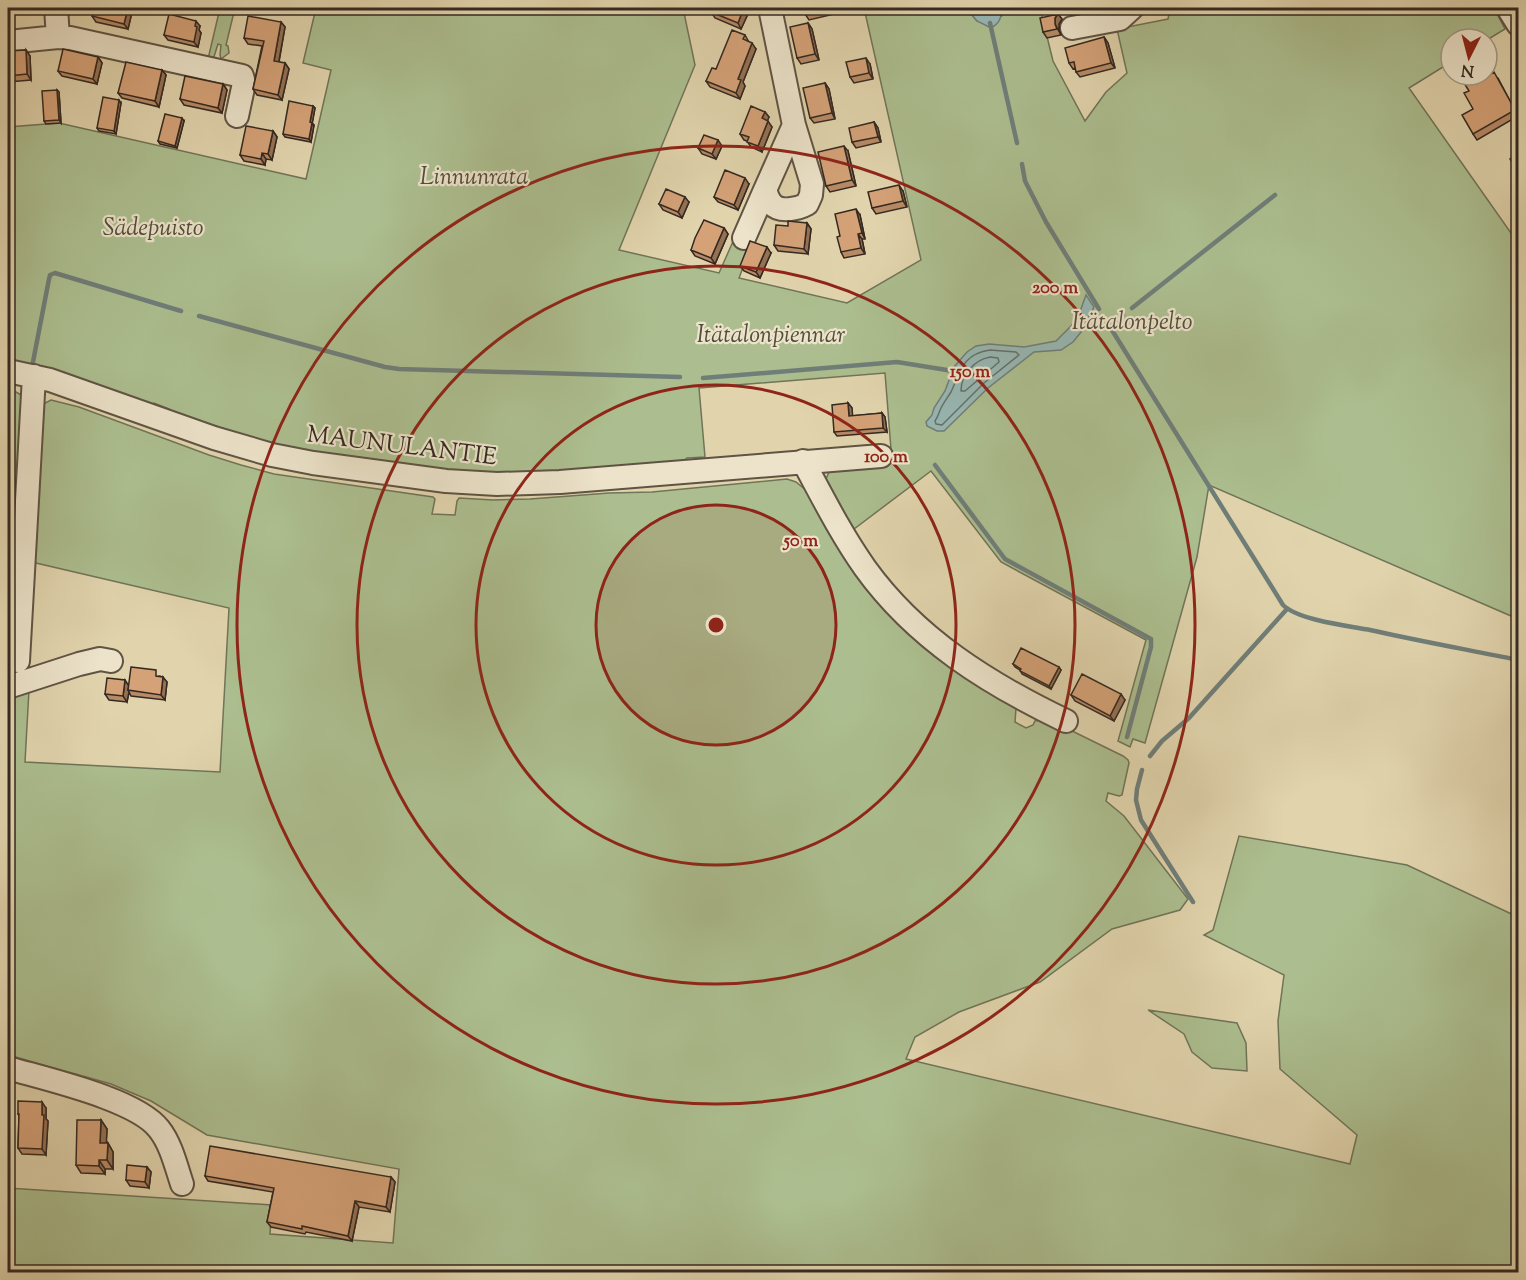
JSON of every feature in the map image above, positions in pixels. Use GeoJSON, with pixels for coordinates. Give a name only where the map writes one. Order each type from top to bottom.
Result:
{"type":"FeatureCollection","features":[{"type":"Feature","properties":{"kind":"street"},"geometry":{"type":"LineString","coordinates":[[56,8],[58,37]]}},
{"type":"Feature","properties":{"kind":"street"},"geometry":{"type":"LineString","coordinates":[[765,190],[770,202],[776,207],[800,208],[807,204],[812,184],[794,125],[770,8]]}},
{"type":"Feature","properties":{"kind":"street"},"geometry":{"type":"LineString","coordinates":[[1072,28],[1120,18],[1132,8]]}},
{"type":"Feature","properties":{"kind":"street"},"geometry":{"type":"LineString","coordinates":[[1508,8],[1518,24]]}},
{"type":"Feature","properties":{"kind":"street"},"geometry":{"type":"LineString","coordinates":[[8,42],[70,38],[242,76],[244,83],[237,116]]}},
{"type":"Feature","properties":{"kind":"street"},"geometry":{"type":"LineString","coordinates":[[744,238],[794,125]]}},
{"type":"Feature","properties":{"kind":"street","name":"MAUNULANTIE"},"geometry":{"type":"LineString","coordinates":[[8,371],[62,384],[240,447],[313,463],[423,479],[497,484],[560,482],[881,456]]}},
{"type":"Feature","properties":{"kind":"street"},"geometry":{"type":"LineString","coordinates":[[18,661],[34,376]]}},
{"type":"Feature","properties":{"kind":"street"},"geometry":{"type":"LineString","coordinates":[[803,461],[843,534],[866,569],[919,628],[973,670],[1030,704],[1066,722]]}},
{"type":"Feature","properties":{"kind":"street"},"geometry":{"type":"LineString","coordinates":[[8,687],[79,664],[100,659],[111,661]]}},
{"type":"Feature","properties":{"kind":"street"},"geometry":{"type":"LineString","coordinates":[[8,1068],[93,1094],[151,1120],[166,1141],[182,1184]]}},
{"type":"Feature","properties":{"kind":"green space"},"geometry":{"type":"Polygon","coordinates":[[[220,8],[235,8],[226,45],[229,53],[221,59],[221,45],[218,44],[212,63],[208,59],[220,8]]]}},
{"type":"Feature","properties":{"kind":"green space"},"geometry":{"type":"Polygon","coordinates":[[[316,8],[683,8],[695,65],[619,250],[719,273],[735,237],[752,244],[739,278],[847,303],[921,260],[864,8],[966,8],[977,21],[1002,16],[1001,8],[1040,8],[1053,61],[1085,121],[1106,92],[1127,73],[1117,29],[1168,19],[1170,8],[1494,8],[1505,29],[1499,33],[1499,27],[1439,27],[1439,69],[1409,88],[1518,243],[1518,619],[1209,485],[1197,557],[1145,743],[1133,739],[1130,747],[1118,741],[1146,640],[1001,562],[931,471],[854,529],[845,521],[825,481],[830,470],[881,466],[892,462],[885,373],[699,388],[705,457],[687,458],[682,463],[551,472],[468,474],[274,447],[169,412],[169,409],[154,403],[150,406],[63,375],[8,360],[8,127],[59,123],[306,179],[331,70],[303,63],[316,8]]]}},
{"type":"Feature","properties":{"kind":"green space"},"geometry":{"type":"Polygon","coordinates":[[[8,390],[23,396],[15,547],[8,549],[8,390]]]}},
{"type":"Feature","properties":{"kind":"green space"},"geometry":{"type":"Polygon","coordinates":[[[51,400],[79,407],[209,455],[274,474],[433,497],[435,499],[432,514],[455,515],[459,498],[530,499],[652,492],[787,479],[796,482],[807,491],[838,544],[1016,708],[1015,722],[1026,728],[1042,719],[1066,728],[1128,760],[1122,795],[1108,793],[1106,801],[1124,816],[1188,899],[1180,910],[1112,929],[1040,982],[959,1012],[915,1037],[906,1059],[1350,1164],[1357,1135],[1280,1069],[1278,1021],[1284,975],[1204,935],[1213,930],[1239,836],[1407,865],[1518,917],[1518,1272],[8,1272],[8,1188],[272,1205],[270,1234],[393,1243],[399,1169],[207,1135],[151,1101],[111,1084],[8,1055],[8,695],[29,690],[25,762],[220,772],[229,608],[36,563],[32,557],[41,410],[45,403],[51,400]]]}},
{"type":"Feature","properties":{"kind":"green space"},"geometry":{"type":"Polygon","coordinates":[[[1148,1010],[1237,1023],[1246,1043],[1247,1071],[1212,1068],[1192,1052],[1184,1034],[1148,1010]]]}},
{"type":"Feature","properties":{"kind":"water"},"geometry":{"type":"Polygon","coordinates":[[[966,8],[1001,8],[1001,17],[991,28],[977,21],[966,8]]]}},
{"type":"Feature","properties":{"kind":"water"},"geometry":{"type":"Polygon","coordinates":[[[1086,295],[1094,307],[1073,342],[1061,350],[1034,352],[988,388],[944,431],[937,431],[927,426],[926,422],[945,391],[954,367],[967,352],[976,346],[989,344],[1024,347],[1056,341],[1078,317],[1086,295]]]}},
{"type":"Feature","properties":{"kind":"building"},"geometry":{"type":"Polygon","coordinates":[[[94,8],[128,8],[124,24],[92,16],[94,8]]]}},
{"type":"Feature","properties":{"kind":"building"},"geometry":{"type":"Polygon","coordinates":[[[713,8],[743,10],[738,23],[711,12],[713,8]]]}},
{"type":"Feature","properties":{"kind":"building"},"geometry":{"type":"Polygon","coordinates":[[[803,8],[834,8],[805,14],[803,8]]]}},
{"type":"Feature","properties":{"kind":"building"},"geometry":{"type":"Polygon","coordinates":[[[169,14],[196,21],[194,42],[164,35],[169,14]]]}},
{"type":"Feature","properties":{"kind":"building"},"geometry":{"type":"Polygon","coordinates":[[[1058,14],[1055,18],[1057,29],[1043,32],[1040,18],[1058,14]]]}},
{"type":"Feature","properties":{"kind":"building"},"geometry":{"type":"Polygon","coordinates":[[[248,16],[281,22],[274,61],[285,63],[278,95],[253,89],[264,41],[244,38],[248,16]]]}},
{"type":"Feature","properties":{"kind":"building"},"geometry":{"type":"Polygon","coordinates":[[[808,23],[815,54],[797,58],[790,27],[808,23]]]}},
{"type":"Feature","properties":{"kind":"building"},"geometry":{"type":"Polygon","coordinates":[[[732,30],[745,35],[743,39],[752,43],[738,79],[741,80],[736,93],[706,81],[712,68],[716,69],[732,30]]]}},
{"type":"Feature","properties":{"kind":"building"},"geometry":{"type":"Polygon","coordinates":[[[1104,37],[1111,63],[1076,72],[1074,62],[1069,63],[1065,48],[1104,37]]]}},
{"type":"Feature","properties":{"kind":"building"},"geometry":{"type":"Polygon","coordinates":[[[63,49],[98,57],[93,79],[58,71],[63,49]]]}},
{"type":"Feature","properties":{"kind":"building"},"geometry":{"type":"Polygon","coordinates":[[[26,50],[27,74],[8,76],[8,51],[26,50]]]}},
{"type":"Feature","properties":{"kind":"building"},"geometry":{"type":"Polygon","coordinates":[[[866,58],[869,73],[850,77],[846,62],[866,58]]]}},
{"type":"Feature","properties":{"kind":"building"},"geometry":{"type":"Polygon","coordinates":[[[126,62],[162,70],[155,101],[118,93],[126,62]]]}},
{"type":"Feature","properties":{"kind":"building"},"geometry":{"type":"Polygon","coordinates":[[[185,76],[223,84],[218,108],[180,99],[185,76]]]}},
{"type":"Feature","properties":{"kind":"building"},"geometry":{"type":"Polygon","coordinates":[[[1499,81],[1515,110],[1473,134],[1462,115],[1473,109],[1464,93],[1469,91],[1467,87],[1499,87],[1499,81]]]}},
{"type":"Feature","properties":{"kind":"building"},"geometry":{"type":"Polygon","coordinates":[[[825,83],[832,113],[810,118],[803,88],[825,83]]]}},
{"type":"Feature","properties":{"kind":"building"},"geometry":{"type":"Polygon","coordinates":[[[57,90],[59,120],[44,121],[42,91],[57,90]]]}},
{"type":"Feature","properties":{"kind":"building"},"geometry":{"type":"Polygon","coordinates":[[[103,97],[119,100],[114,131],[97,128],[103,97]]]}},
{"type":"Feature","properties":{"kind":"building"},"geometry":{"type":"Polygon","coordinates":[[[289,101],[313,106],[309,139],[283,134],[289,101]]]}},
{"type":"Feature","properties":{"kind":"building"},"geometry":{"type":"Polygon","coordinates":[[[751,106],[765,112],[762,118],[768,121],[758,146],[747,142],[749,137],[740,134],[751,106]]]}},
{"type":"Feature","properties":{"kind":"building"},"geometry":{"type":"Polygon","coordinates":[[[165,114],[182,118],[175,146],[158,141],[165,114]]]}},
{"type":"Feature","properties":{"kind":"building"},"geometry":{"type":"Polygon","coordinates":[[[874,122],[878,137],[852,142],[849,128],[874,122]]]}},
{"type":"Feature","properties":{"kind":"building"},"geometry":{"type":"Polygon","coordinates":[[[246,126],[273,131],[268,154],[262,153],[261,159],[240,155],[246,126]]]}},
{"type":"Feature","properties":{"kind":"building"},"geometry":{"type":"Polygon","coordinates":[[[704,135],[718,140],[712,154],[698,148],[704,135]]]}},
{"type":"Feature","properties":{"kind":"building"},"geometry":{"type":"Polygon","coordinates":[[[844,146],[852,180],[826,186],[818,152],[844,146]]]}},
{"type":"Feature","properties":{"kind":"building"},"geometry":{"type":"Polygon","coordinates":[[[1518,153],[1518,172],[1510,159],[1518,153]]]}},
{"type":"Feature","properties":{"kind":"building"},"geometry":{"type":"Polygon","coordinates":[[[725,170],[745,178],[734,205],[714,197],[725,170]]]}},
{"type":"Feature","properties":{"kind":"building"},"geometry":{"type":"Polygon","coordinates":[[[899,185],[903,201],[872,208],[868,192],[899,185]]]}},
{"type":"Feature","properties":{"kind":"building"},"geometry":{"type":"Polygon","coordinates":[[[666,189],[685,197],[678,212],[659,204],[666,189]]]}},
{"type":"Feature","properties":{"kind":"building"},"geometry":{"type":"Polygon","coordinates":[[[856,209],[862,233],[858,234],[861,248],[841,252],[835,214],[856,209]]]}},
{"type":"Feature","properties":{"kind":"building"},"geometry":{"type":"Polygon","coordinates":[[[704,220],[724,228],[711,258],[691,250],[704,220]]]}},
{"type":"Feature","properties":{"kind":"building"},"geometry":{"type":"Polygon","coordinates":[[[788,221],[807,223],[804,249],[774,245],[776,225],[788,226],[788,221]]]}},
{"type":"Feature","properties":{"kind":"building"},"geometry":{"type":"Polygon","coordinates":[[[750,241],[767,247],[756,272],[740,266],[750,241]]]}},
{"type":"Feature","properties":{"kind":"building"},"geometry":{"type":"Polygon","coordinates":[[[848,403],[849,416],[882,413],[883,428],[834,432],[832,405],[848,403]]]}},
{"type":"Feature","properties":{"kind":"building"},"geometry":{"type":"Polygon","coordinates":[[[1021,648],[1059,667],[1049,686],[1020,671],[1021,669],[1013,664],[1021,648]]]}},
{"type":"Feature","properties":{"kind":"building"},"geometry":{"type":"Polygon","coordinates":[[[131,667],[156,670],[156,676],[163,677],[161,695],[128,690],[131,667]]]}},
{"type":"Feature","properties":{"kind":"building"},"geometry":{"type":"Polygon","coordinates":[[[1082,674],[1121,694],[1110,716],[1071,695],[1082,674]]]}},
{"type":"Feature","properties":{"kind":"building"},"geometry":{"type":"Polygon","coordinates":[[[107,678],[125,680],[123,696],[105,694],[107,678]]]}},
{"type":"Feature","properties":{"kind":"building"},"geometry":{"type":"Polygon","coordinates":[[[18,1101],[42,1102],[42,1115],[44,1115],[42,1149],[18,1148],[18,1101]]]}},
{"type":"Feature","properties":{"kind":"building"},"geometry":{"type":"Polygon","coordinates":[[[77,1120],[101,1120],[100,1143],[108,1143],[107,1160],[99,1160],[99,1166],[76,1165],[77,1120]]]}},
{"type":"Feature","properties":{"kind":"building"},"geometry":{"type":"Polygon","coordinates":[[[210,1146],[391,1177],[386,1207],[355,1201],[348,1236],[302,1226],[302,1229],[267,1222],[274,1188],[205,1176],[210,1146]]]}},
{"type":"Feature","properties":{"kind":"building"},"geometry":{"type":"Polygon","coordinates":[[[127,1165],[147,1167],[145,1182],[126,1180],[127,1165]]]}},
{"type":"Feature","properties":{"kind":"waterway"},"geometry":{"type":"LineString","coordinates":[[990,23],[1017,143]]}},
{"type":"Feature","properties":{"kind":"waterway"},"geometry":{"type":"LineString","coordinates":[[1022,164],[1025,181],[1046,222],[1099,309]]}},
{"type":"Feature","properties":{"kind":"waterway"},"geometry":{"type":"LineString","coordinates":[[1132,308],[1275,195]]}},
{"type":"Feature","properties":{"kind":"waterway"},"geometry":{"type":"LineString","coordinates":[[32,367],[49,279],[50,275],[55,273],[181,311]]}},
{"type":"Feature","properties":{"kind":"waterway"},"geometry":{"type":"LineString","coordinates":[[1109,324],[1110,327],[1123,315]]}},
{"type":"Feature","properties":{"kind":"waterway"},"geometry":{"type":"LineString","coordinates":[[199,316],[399,369],[680,377]]}},
{"type":"Feature","properties":{"kind":"waterway"},"geometry":{"type":"LineString","coordinates":[[1110,327],[1283,605],[1300,615],[1324,622],[1518,660]]}},
{"type":"Feature","properties":{"kind":"waterway"},"geometry":{"type":"LineString","coordinates":[[703,378],[897,362],[953,371]]}},
{"type":"Feature","properties":{"kind":"waterway"},"geometry":{"type":"LineString","coordinates":[[935,465],[1005,559],[1151,639],[1151,647],[1127,737]]}},
{"type":"Feature","properties":{"kind":"waterway"},"geometry":{"type":"LineString","coordinates":[[1150,756],[1162,741],[1189,718],[1287,609]]}},
{"type":"Feature","properties":{"kind":"waterway"},"geometry":{"type":"LineString","coordinates":[[1142,770],[1136,800],[1141,820],[1193,902]]}},
{"type":"Feature","properties":{"kind":"park label","name":"Linnunrata"},"geometry":{"type":"Point","coordinates":[474,176]}},
{"type":"Feature","properties":{"kind":"park label","name":"Sädepuisto"},"geometry":{"type":"Point","coordinates":[153,227]}},
{"type":"Feature","properties":{"kind":"park label","name":"Itätalonpelto"},"geometry":{"type":"Point","coordinates":[1132,321]}},
{"type":"Feature","properties":{"kind":"park label","name":"Itätalonpiennar"},"geometry":{"type":"Point","coordinates":[771,334]}}]}
